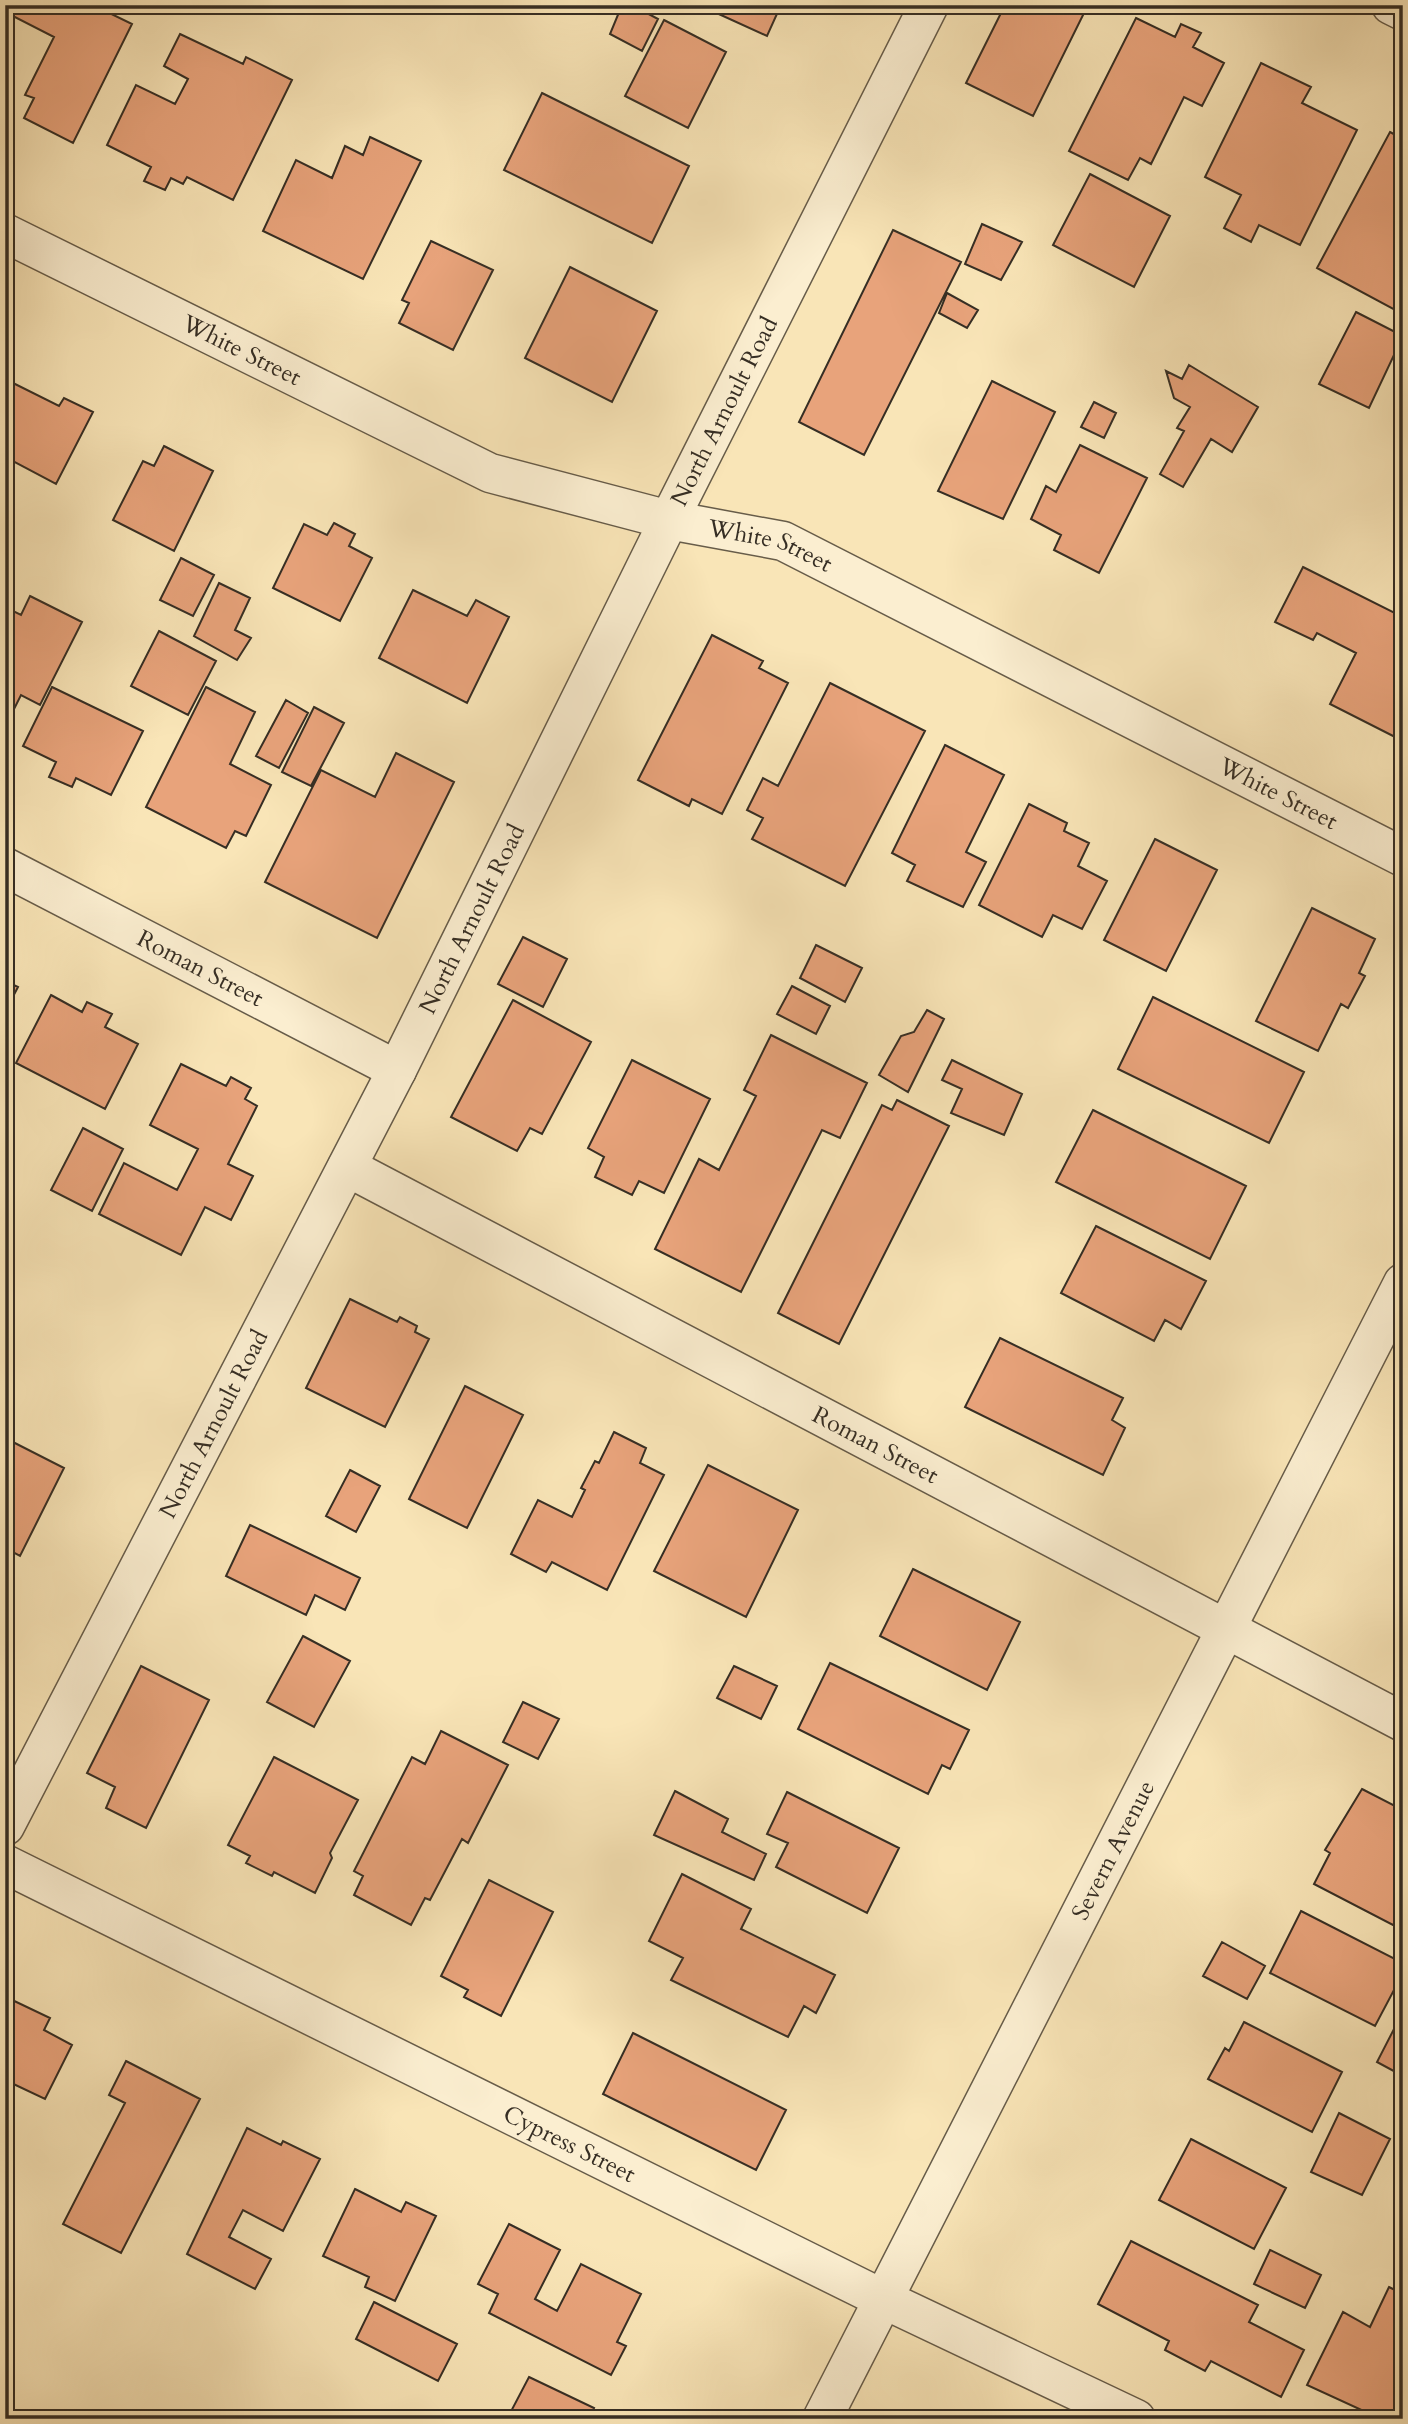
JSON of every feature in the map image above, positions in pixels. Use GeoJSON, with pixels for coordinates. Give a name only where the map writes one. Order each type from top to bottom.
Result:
{"type":"FeatureCollection","features":[{"type":"Feature","properties":{"kind":"street","name":"North Arnoult Road"},"geometry":{"type":"LineString","coordinates":[[5,1826],[397,1070],[668,520],[929,5]]}},
{"type":"Feature","properties":{"kind":"street"},"geometry":{"type":"LineString","coordinates":[[1391,5],[1403,11]]}},
{"type":"Feature","properties":{"kind":"street","name":"White Street"},"geometry":{"type":"LineString","coordinates":[[5,233],[490,473],[668,520],[783,541],[1403,857]]}},
{"type":"Feature","properties":{"kind":"street","name":"Roman Street"},"geometry":{"type":"LineString","coordinates":[[5,867],[397,1070]]}},
{"type":"Feature","properties":{"kind":"street","name":"Roman Street"},"geometry":{"type":"LineString","coordinates":[[347,1167],[1403,1722]]}},
{"type":"Feature","properties":{"kind":"street","name":"Severn Avenue"},"geometry":{"type":"LineString","coordinates":[[822,2419],[1403,1283]]}},
{"type":"Feature","properties":{"kind":"street","name":"Cypress Street"},"geometry":{"type":"LineString","coordinates":[[5,1864],[883,2299],[1136,2419]]}},
{"type":"Feature","properties":{"kind":"building"},"geometry":{"type":"Polygon","coordinates":[[[8,5],[93,5],[132,24],[73,143],[24,118],[34,98],[25,95],[54,37],[5,12],[8,5]]]}},
{"type":"Feature","properties":{"kind":"building"},"geometry":{"type":"Polygon","coordinates":[[[622,5],[632,5],[658,19],[642,51],[610,34],[622,5]]]}},
{"type":"Feature","properties":{"kind":"building"},"geometry":{"type":"Polygon","coordinates":[[[699,5],[781,5],[767,36],[699,5]]]}},
{"type":"Feature","properties":{"kind":"building"},"geometry":{"type":"Polygon","coordinates":[[[1005,5],[1088,5],[1033,116],[966,83],[1005,5]]]}},
{"type":"Feature","properties":{"kind":"building"},"geometry":{"type":"Polygon","coordinates":[[[1136,18],[1175,37],[1181,24],[1201,33],[1193,47],[1224,63],[1202,106],[1184,97],[1151,164],[1140,158],[1128,180],[1069,151],[1136,18]]]}},
{"type":"Feature","properties":{"kind":"building"},"geometry":{"type":"Polygon","coordinates":[[[664,20],[726,52],[688,128],[625,96],[664,20]]]}},
{"type":"Feature","properties":{"kind":"building"},"geometry":{"type":"Polygon","coordinates":[[[180,34],[243,64],[246,57],[292,80],[233,200],[187,177],[183,184],[171,178],[165,190],[144,181],[151,167],[107,145],[136,85],[175,104],[188,79],[164,66],[180,34]]]}},
{"type":"Feature","properties":{"kind":"building"},"geometry":{"type":"Polygon","coordinates":[[[1261,63],[1311,87],[1302,103],[1357,130],[1300,245],[1259,225],[1251,242],[1224,228],[1241,195],[1205,177],[1261,63]]]}},
{"type":"Feature","properties":{"kind":"building"},"geometry":{"type":"Polygon","coordinates":[[[542,93],[689,166],[652,243],[504,170],[542,93]]]}},
{"type":"Feature","properties":{"kind":"building"},"geometry":{"type":"Polygon","coordinates":[[[1390,132],[1403,139],[1403,301],[1397,311],[1317,268],[1390,132]]]}},
{"type":"Feature","properties":{"kind":"building"},"geometry":{"type":"Polygon","coordinates":[[[370,137],[421,161],[363,279],[263,231],[296,160],[332,178],[345,146],[363,155],[370,137]]]}},
{"type":"Feature","properties":{"kind":"building"},"geometry":{"type":"Polygon","coordinates":[[[1090,174],[1170,216],[1134,287],[1053,245],[1090,174]]]}},
{"type":"Feature","properties":{"kind":"building"},"geometry":{"type":"Polygon","coordinates":[[[982,224],[1022,242],[1001,280],[965,264],[982,224]]]}},
{"type":"Feature","properties":{"kind":"building"},"geometry":{"type":"Polygon","coordinates":[[[893,230],[961,262],[864,455],[799,422],[893,230]]]}},
{"type":"Feature","properties":{"kind":"building"},"geometry":{"type":"Polygon","coordinates":[[[431,241],[493,270],[453,350],[399,323],[409,303],[402,300],[431,241]]]}},
{"type":"Feature","properties":{"kind":"building"},"geometry":{"type":"Polygon","coordinates":[[[570,267],[657,311],[612,402],[525,358],[570,267]]]}},
{"type":"Feature","properties":{"kind":"building"},"geometry":{"type":"Polygon","coordinates":[[[947,293],[978,310],[967,328],[939,313],[947,293]]]}},
{"type":"Feature","properties":{"kind":"building"},"geometry":{"type":"Polygon","coordinates":[[[1356,312],[1403,336],[1369,408],[1319,384],[1356,312]]]}},
{"type":"Feature","properties":{"kind":"building"},"geometry":{"type":"Polygon","coordinates":[[[1189,365],[1258,407],[1232,452],[1211,439],[1183,487],[1160,474],[1184,431],[1177,428],[1190,407],[1174,398],[1166,371],[1182,379],[1189,365]]]}},
{"type":"Feature","properties":{"kind":"building"},"geometry":{"type":"Polygon","coordinates":[[[5,379],[59,406],[64,398],[93,412],[56,484],[5,457],[5,379]]]}},
{"type":"Feature","properties":{"kind":"building"},"geometry":{"type":"Polygon","coordinates":[[[992,381],[1055,412],[1003,519],[938,491],[992,381]]]}},
{"type":"Feature","properties":{"kind":"building"},"geometry":{"type":"Polygon","coordinates":[[[1094,402],[1116,413],[1104,438],[1081,427],[1094,402]]]}},
{"type":"Feature","properties":{"kind":"building"},"geometry":{"type":"Polygon","coordinates":[[[1080,445],[1147,478],[1099,573],[1054,550],[1061,535],[1031,519],[1046,486],[1056,492],[1080,445]]]}},
{"type":"Feature","properties":{"kind":"building"},"geometry":{"type":"Polygon","coordinates":[[[164,446],[213,471],[174,551],[113,520],[143,461],[154,466],[164,446]]]}},
{"type":"Feature","properties":{"kind":"building"},"geometry":{"type":"Polygon","coordinates":[[[334,523],[355,534],[349,546],[372,558],[340,621],[273,588],[304,524],[327,535],[334,523]]]}},
{"type":"Feature","properties":{"kind":"building"},"geometry":{"type":"Polygon","coordinates":[[[181,558],[214,575],[193,616],[160,600],[181,558]]]}},
{"type":"Feature","properties":{"kind":"building"},"geometry":{"type":"Polygon","coordinates":[[[1303,567],[1403,617],[1403,741],[1330,704],[1356,653],[1317,633],[1313,640],[1275,622],[1303,567]]]}},
{"type":"Feature","properties":{"kind":"building"},"geometry":{"type":"Polygon","coordinates":[[[219,583],[250,598],[235,630],[251,638],[237,660],[194,636],[219,583]]]}},
{"type":"Feature","properties":{"kind":"building"},"geometry":{"type":"Polygon","coordinates":[[[413,590],[467,616],[476,600],[509,617],[467,703],[379,658],[413,590]]]}},
{"type":"Feature","properties":{"kind":"building"},"geometry":{"type":"Polygon","coordinates":[[[30,596],[82,622],[40,705],[21,695],[5,727],[5,607],[21,615],[30,596]]]}},
{"type":"Feature","properties":{"kind":"building"},"geometry":{"type":"Polygon","coordinates":[[[159,631],[216,661],[188,715],[131,686],[159,631]]]}},
{"type":"Feature","properties":{"kind":"building"},"geometry":{"type":"Polygon","coordinates":[[[712,635],[763,661],[759,668],[788,683],[722,814],[692,799],[689,806],[638,780],[712,635]]]}},
{"type":"Feature","properties":{"kind":"building"},"geometry":{"type":"Polygon","coordinates":[[[830,683],[925,731],[845,886],[752,839],[763,818],[747,810],[763,778],[778,786],[830,683]]]}},
{"type":"Feature","properties":{"kind":"building"},"geometry":{"type":"Polygon","coordinates":[[[52,687],[143,731],[111,795],[76,778],[72,787],[49,777],[56,762],[23,746],[52,687]]]}},
{"type":"Feature","properties":{"kind":"building"},"geometry":{"type":"Polygon","coordinates":[[[206,687],[255,712],[230,764],[271,785],[246,836],[235,831],[226,848],[146,807],[206,687]]]}},
{"type":"Feature","properties":{"kind":"building"},"geometry":{"type":"Polygon","coordinates":[[[286,700],[308,713],[279,768],[256,756],[286,700]]]}},
{"type":"Feature","properties":{"kind":"building"},"geometry":{"type":"Polygon","coordinates":[[[314,707],[344,723],[311,786],[282,772],[314,707]]]}},
{"type":"Feature","properties":{"kind":"building"},"geometry":{"type":"Polygon","coordinates":[[[945,745],[1004,775],[966,852],[986,862],[963,907],[907,881],[915,865],[892,853],[945,745]]]}},
{"type":"Feature","properties":{"kind":"building"},"geometry":{"type":"Polygon","coordinates":[[[396,753],[454,782],[377,938],[265,882],[321,770],[375,797],[396,753]]]}},
{"type":"Feature","properties":{"kind":"building"},"geometry":{"type":"Polygon","coordinates":[[[1029,804],[1067,823],[1064,831],[1089,843],[1078,866],[1107,881],[1082,929],[1053,915],[1042,937],[979,905],[1029,804]]]}},
{"type":"Feature","properties":{"kind":"building"},"geometry":{"type":"Polygon","coordinates":[[[1155,839],[1217,870],[1166,971],[1104,940],[1155,839]]]}},
{"type":"Feature","properties":{"kind":"building"},"geometry":{"type":"Polygon","coordinates":[[[1312,908],[1375,939],[1359,973],[1365,976],[1348,1008],[1341,1004],[1318,1051],[1256,1021],[1312,908]]]}},
{"type":"Feature","properties":{"kind":"building"},"geometry":{"type":"Polygon","coordinates":[[[523,937],[567,959],[543,1007],[498,984],[523,937]]]}},
{"type":"Feature","properties":{"kind":"building"},"geometry":{"type":"Polygon","coordinates":[[[816,945],[862,968],[845,1002],[800,978],[816,945]]]}},
{"type":"Feature","properties":{"kind":"building"},"geometry":{"type":"Polygon","coordinates":[[[5,981],[18,987],[5,1012],[5,981]]]}},
{"type":"Feature","properties":{"kind":"building"},"geometry":{"type":"Polygon","coordinates":[[[792,986],[830,1006],[816,1034],[777,1014],[792,986]]]}},
{"type":"Feature","properties":{"kind":"building"},"geometry":{"type":"Polygon","coordinates":[[[51,995],[82,1012],[87,1002],[112,1014],[105,1027],[138,1044],[105,1109],[16,1063],[51,995]]]}},
{"type":"Feature","properties":{"kind":"building"},"geometry":{"type":"Polygon","coordinates":[[[1153,997],[1304,1072],[1269,1143],[1118,1069],[1153,997]]]}},
{"type":"Feature","properties":{"kind":"building"},"geometry":{"type":"Polygon","coordinates":[[[513,1000],[591,1042],[542,1134],[530,1128],[517,1151],[451,1117],[513,1000]]]}},
{"type":"Feature","properties":{"kind":"building"},"geometry":{"type":"Polygon","coordinates":[[[927,1010],[944,1019],[908,1092],[879,1075],[901,1036],[914,1032],[927,1010]]]}},
{"type":"Feature","properties":{"kind":"building"},"geometry":{"type":"Polygon","coordinates":[[[771,1035],[867,1083],[840,1138],[822,1130],[741,1292],[655,1249],[699,1159],[719,1170],[756,1096],[744,1090],[771,1035]]]}},
{"type":"Feature","properties":{"kind":"building"},"geometry":{"type":"Polygon","coordinates":[[[632,1060],[710,1099],[664,1193],[639,1181],[632,1195],[595,1177],[604,1157],[588,1148],[632,1060]]]}},
{"type":"Feature","properties":{"kind":"building"},"geometry":{"type":"Polygon","coordinates":[[[952,1060],[1022,1094],[1004,1135],[951,1113],[962,1089],[942,1080],[952,1060]]]}},
{"type":"Feature","properties":{"kind":"building"},"geometry":{"type":"Polygon","coordinates":[[[181,1064],[226,1086],[231,1077],[251,1088],[245,1099],[257,1106],[228,1164],[253,1176],[231,1220],[205,1207],[181,1255],[99,1214],[124,1163],[177,1190],[198,1149],[150,1125],[181,1064]]]}},
{"type":"Feature","properties":{"kind":"building"},"geometry":{"type":"Polygon","coordinates":[[[897,1100],[949,1126],[839,1344],[778,1313],[882,1105],[892,1110],[897,1100]]]}},
{"type":"Feature","properties":{"kind":"building"},"geometry":{"type":"Polygon","coordinates":[[[1093,1110],[1246,1186],[1210,1259],[1056,1182],[1093,1110]]]}},
{"type":"Feature","properties":{"kind":"building"},"geometry":{"type":"Polygon","coordinates":[[[83,1128],[123,1149],[92,1211],[51,1190],[83,1128]]]}},
{"type":"Feature","properties":{"kind":"building"},"geometry":{"type":"Polygon","coordinates":[[[1096,1226],[1206,1281],[1181,1329],[1165,1320],[1154,1341],[1061,1293],[1096,1226]]]}},
{"type":"Feature","properties":{"kind":"building"},"geometry":{"type":"Polygon","coordinates":[[[350,1299],[397,1322],[400,1317],[417,1326],[415,1332],[429,1339],[385,1427],[306,1388],[350,1299]]]}},
{"type":"Feature","properties":{"kind":"building"},"geometry":{"type":"Polygon","coordinates":[[[1000,1338],[1123,1398],[1112,1420],[1125,1428],[1103,1475],[965,1407],[1000,1338]]]}},
{"type":"Feature","properties":{"kind":"building"},"geometry":{"type":"Polygon","coordinates":[[[465,1386],[523,1415],[467,1528],[409,1499],[465,1386]]]}},
{"type":"Feature","properties":{"kind":"building"},"geometry":{"type":"Polygon","coordinates":[[[614,1432],[646,1448],[640,1463],[664,1475],[607,1590],[552,1562],[546,1572],[511,1554],[538,1500],[572,1517],[585,1490],[581,1488],[595,1461],[599,1463],[614,1432]]]}},
{"type":"Feature","properties":{"kind":"building"},"geometry":{"type":"Polygon","coordinates":[[[5,1438],[64,1468],[20,1556],[5,1548],[5,1438]]]}},
{"type":"Feature","properties":{"kind":"building"},"geometry":{"type":"Polygon","coordinates":[[[708,1465],[798,1510],[746,1617],[654,1571],[708,1465]]]}},
{"type":"Feature","properties":{"kind":"building"},"geometry":{"type":"Polygon","coordinates":[[[350,1470],[380,1486],[356,1532],[326,1516],[350,1470]]]}},
{"type":"Feature","properties":{"kind":"building"},"geometry":{"type":"Polygon","coordinates":[[[250,1525],[360,1578],[345,1610],[315,1595],[306,1615],[226,1576],[250,1525]]]}},
{"type":"Feature","properties":{"kind":"building"},"geometry":{"type":"Polygon","coordinates":[[[913,1569],[1020,1622],[987,1690],[880,1636],[913,1569]]]}},
{"type":"Feature","properties":{"kind":"building"},"geometry":{"type":"Polygon","coordinates":[[[303,1636],[350,1661],[314,1727],[267,1702],[303,1636]]]}},
{"type":"Feature","properties":{"kind":"building"},"geometry":{"type":"Polygon","coordinates":[[[830,1663],[969,1730],[950,1769],[942,1765],[928,1794],[798,1729],[830,1663]]]}},
{"type":"Feature","properties":{"kind":"building"},"geometry":{"type":"Polygon","coordinates":[[[141,1666],[209,1700],[146,1828],[106,1808],[115,1787],[87,1773],[141,1666]]]}},
{"type":"Feature","properties":{"kind":"building"},"geometry":{"type":"Polygon","coordinates":[[[734,1666],[777,1686],[761,1719],[717,1698],[734,1666]]]}},
{"type":"Feature","properties":{"kind":"building"},"geometry":{"type":"Polygon","coordinates":[[[523,1702],[559,1719],[538,1759],[503,1742],[523,1702]]]}},
{"type":"Feature","properties":{"kind":"building"},"geometry":{"type":"Polygon","coordinates":[[[441,1731],[508,1765],[468,1843],[462,1839],[430,1900],[425,1898],[411,1925],[354,1895],[363,1876],[354,1871],[412,1757],[425,1764],[441,1731]]]}},
{"type":"Feature","properties":{"kind":"building"},"geometry":{"type":"Polygon","coordinates":[[[274,1757],[358,1800],[330,1853],[332,1858],[315,1893],[274,1872],[272,1876],[246,1863],[250,1856],[228,1845],[274,1757]]]}},
{"type":"Feature","properties":{"kind":"building"},"geometry":{"type":"Polygon","coordinates":[[[1362,1789],[1403,1810],[1403,1926],[1396,1922],[1393,1925],[1314,1884],[1330,1853],[1325,1850],[1362,1789]]]}},
{"type":"Feature","properties":{"kind":"building"},"geometry":{"type":"Polygon","coordinates":[[[675,1791],[728,1819],[722,1832],[766,1854],[754,1880],[654,1835],[675,1791]]]}},
{"type":"Feature","properties":{"kind":"building"},"geometry":{"type":"Polygon","coordinates":[[[787,1792],[899,1848],[867,1913],[776,1867],[788,1843],[767,1834],[787,1792]]]}},
{"type":"Feature","properties":{"kind":"building"},"geometry":{"type":"Polygon","coordinates":[[[682,1874],[751,1909],[741,1929],[835,1975],[816,2013],[804,2006],[788,2037],[671,1980],[683,1958],[649,1941],[682,1874]]]}},
{"type":"Feature","properties":{"kind":"building"},"geometry":{"type":"Polygon","coordinates":[[[489,1880],[553,1912],[501,2016],[464,1997],[468,1990],[441,1976],[489,1880]]]}},
{"type":"Feature","properties":{"kind":"building"},"geometry":{"type":"Polygon","coordinates":[[[1301,1911],[1403,1963],[1403,1973],[1375,2026],[1270,1973],[1301,1911]]]}},
{"type":"Feature","properties":{"kind":"building"},"geometry":{"type":"Polygon","coordinates":[[[1222,1942],[1265,1966],[1247,1999],[1203,1976],[1222,1942]]]}},
{"type":"Feature","properties":{"kind":"building"},"geometry":{"type":"Polygon","coordinates":[[[8,1998],[50,2018],[44,2030],[72,2045],[45,2099],[5,2080],[5,2003],[8,1998]]]}},
{"type":"Feature","properties":{"kind":"building"},"geometry":{"type":"Polygon","coordinates":[[[1244,2022],[1342,2072],[1312,2132],[1208,2079],[1225,2048],[1229,2051],[1244,2022]]]}},
{"type":"Feature","properties":{"kind":"building"},"geometry":{"type":"Polygon","coordinates":[[[1394,2029],[1403,2033],[1403,2076],[1377,2062],[1394,2029]]]}},
{"type":"Feature","properties":{"kind":"building"},"geometry":{"type":"Polygon","coordinates":[[[633,2033],[786,2110],[756,2170],[603,2094],[633,2033]]]}},
{"type":"Feature","properties":{"kind":"building"},"geometry":{"type":"Polygon","coordinates":[[[126,2061],[200,2099],[121,2253],[63,2224],[125,2103],[109,2095],[126,2061]]]}},
{"type":"Feature","properties":{"kind":"building"},"geometry":{"type":"Polygon","coordinates":[[[1339,2113],[1390,2139],[1362,2195],[1311,2172],[1339,2113]]]}},
{"type":"Feature","properties":{"kind":"building"},"geometry":{"type":"Polygon","coordinates":[[[247,2128],[281,2145],[283,2141],[320,2159],[283,2231],[243,2210],[229,2237],[271,2259],[255,2289],[187,2254],[247,2128]]]}},
{"type":"Feature","properties":{"kind":"building"},"geometry":{"type":"Polygon","coordinates":[[[1191,2139],[1286,2188],[1254,2249],[1159,2200],[1191,2139]]]}},
{"type":"Feature","properties":{"kind":"building"},"geometry":{"type":"Polygon","coordinates":[[[355,2189],[401,2212],[406,2202],[436,2216],[395,2301],[365,2287],[369,2277],[323,2256],[355,2189]]]}},
{"type":"Feature","properties":{"kind":"building"},"geometry":{"type":"Polygon","coordinates":[[[509,2224],[560,2250],[535,2299],[557,2311],[581,2264],[641,2294],[617,2342],[626,2346],[611,2375],[489,2313],[498,2294],[478,2284],[509,2224]]]}},
{"type":"Feature","properties":{"kind":"building"},"geometry":{"type":"Polygon","coordinates":[[[1131,2241],[1258,2305],[1249,2322],[1304,2350],[1281,2397],[1211,2361],[1205,2371],[1165,2350],[1169,2341],[1098,2304],[1131,2241]]]}},
{"type":"Feature","properties":{"kind":"building"},"geometry":{"type":"Polygon","coordinates":[[[1270,2250],[1321,2275],[1305,2308],[1254,2284],[1270,2250]]]}},
{"type":"Feature","properties":{"kind":"building"},"geometry":{"type":"Polygon","coordinates":[[[1389,2287],[1403,2294],[1403,2419],[1381,2419],[1307,2385],[1343,2312],[1370,2327],[1389,2287]]]}},
{"type":"Feature","properties":{"kind":"building"},"geometry":{"type":"Polygon","coordinates":[[[374,2302],[457,2344],[438,2381],[356,2339],[374,2302]]]}},
{"type":"Feature","properties":{"kind":"building"},"geometry":{"type":"Polygon","coordinates":[[[529,2377],[594,2408],[588,2419],[507,2419],[529,2377]]]}},
{"type":"Feature","properties":{"kind":"building"},"geometry":{"type":"Polygon","coordinates":[[[487,2412],[500,2419],[484,2419],[487,2412]]]}}]}
